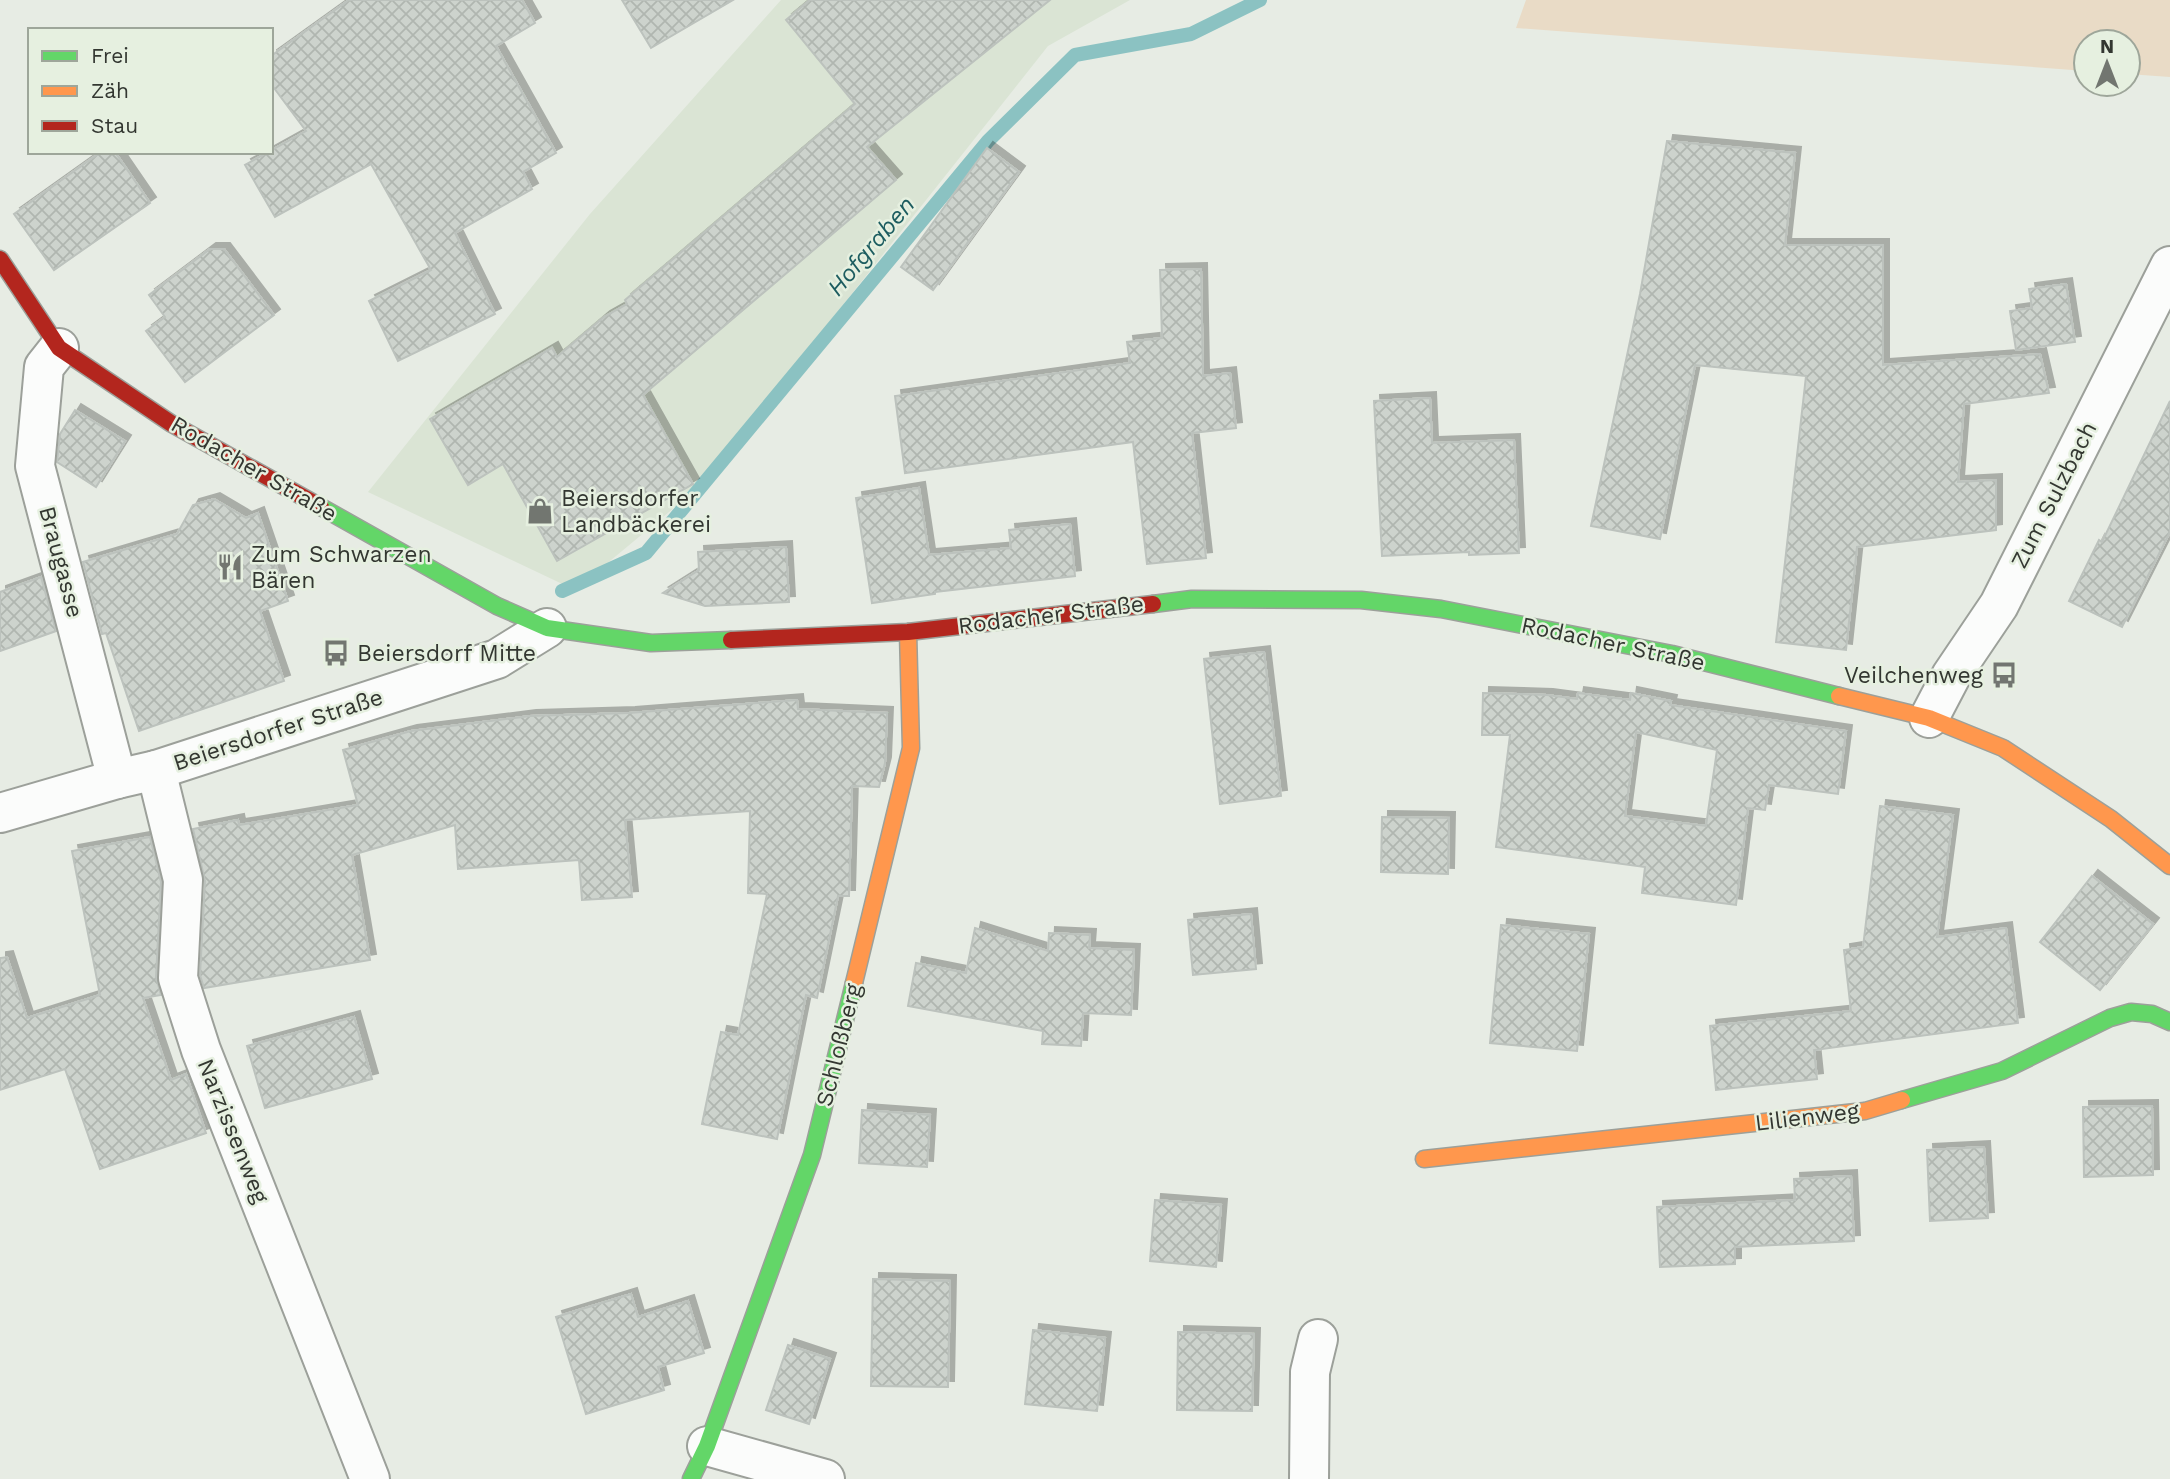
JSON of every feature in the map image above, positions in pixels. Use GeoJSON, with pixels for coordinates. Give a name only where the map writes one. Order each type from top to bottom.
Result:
{"type":"FeatureCollection","features":[{"type":"Feature","properties":{"kind":"street","name":"Rodacher Straße"},"geometry":{"type":"LineString","coordinates":[[0,259],[59,348],[184,430],[496,606],[547,628],[651,643],[908,632],[1192,599],[1361,600],[1441,608],[1672,654],[1929,718],[2003,748],[2111,818],[2170,866]]}},
{"type":"Feature","properties":{"kind":"street","name":"Zum Sulzbach"},"geometry":{"type":"LineString","coordinates":[[1929,718],[1951,676],[1999,605],[2170,266]]}},
{"type":"Feature","properties":{"kind":"street","name":"Braugasse"},"geometry":{"type":"LineString","coordinates":[[59,348],[44,367],[35,466],[117,779]]}},
{"type":"Feature","properties":{"kind":"street","name":"Beiersdorfer Straße"},"geometry":{"type":"LineString","coordinates":[[0,813],[156,770],[498,659],[547,628]]}},
{"type":"Feature","properties":{"kind":"street","name":"Schloßberg"},"geometry":{"type":"LineString","coordinates":[[825,1479],[699,1462],[812,1155],[911,748],[908,632]]}},
{"type":"Feature","properties":{"kind":"street","name":"Narzissenweg"},"geometry":{"type":"LineString","coordinates":[[156,770],[183,880],[178,978],[201,1050],[370,1479]]}},
{"type":"Feature","properties":{"kind":"street","name":"Lilienweg"},"geometry":{"type":"LineString","coordinates":[[1424,1159],[1865,1111],[2002,1071],[2110,1017],[2131,1012],[2152,1014],[2170,1023]]}},
{"type":"Feature","properties":{"kind":"street"},"geometry":{"type":"LineString","coordinates":[[1309,1479],[1310,1372],[1318,1339]]}},
{"type":"Feature","properties":{"kind":"shaded area"},"geometry":{"type":"Polygon","coordinates":[[[781,0],[1130,0],[1048,46],[698,488],[575,590],[368,492],[590,214],[781,0]]]}},
{"type":"Feature","properties":{"kind":"shaded area"},"geometry":{"type":"Polygon","coordinates":[[[1526,0],[2170,0],[2170,77],[2142,75],[2142,28],[2072,28],[2072,70],[1516,28],[1526,0]]]}},
{"type":"Feature","properties":{"kind":"building"},"geometry":{"type":"Polygon","coordinates":[[[349,0],[522,0],[535,23],[496,46],[556,153],[523,172],[532,189],[455,233],[495,314],[398,361],[369,301],[431,270],[371,164],[275,217],[245,165],[265,154],[273,154],[273,149],[306,131],[273,87],[273,55],[349,0]]]}},
{"type":"Feature","properties":{"kind":"building"},"geometry":{"type":"Polygon","coordinates":[[[622,0],[733,0],[651,48],[622,0]]]}},
{"type":"Feature","properties":{"kind":"building"},"geometry":{"type":"Polygon","coordinates":[[[810,0],[1050,0],[867,147],[896,180],[643,395],[693,484],[557,561],[503,464],[468,485],[430,419],[552,348],[557,357],[604,317],[627,304],[625,300],[855,104],[786,20],[810,0]]]}},
{"type":"Feature","properties":{"kind":"building"},"geometry":{"type":"Polygon","coordinates":[[[1667,141],[1795,153],[1785,245],[1883,245],[1883,365],[2040,354],[2049,393],[1964,404],[1958,482],[1996,480],[1996,530],[1857,547],[1846,650],[1776,642],[1806,376],[1695,365],[1660,539],[1591,526],[1640,294],[1667,141]]]}},
{"type":"Feature","properties":{"kind":"building"},"geometry":{"type":"Polygon","coordinates":[[[987,148],[1019,172],[933,290],[901,267],[987,148]]]}},
{"type":"Feature","properties":{"kind":"building"},"geometry":{"type":"Polygon","coordinates":[[[98,154],[116,154],[150,203],[54,270],[14,214],[98,154]]]}},
{"type":"Feature","properties":{"kind":"building"},"geometry":{"type":"Polygon","coordinates":[[[210,249],[224,249],[274,315],[185,382],[146,331],[165,317],[149,295],[210,249]]]}},
{"type":"Feature","properties":{"kind":"building"},"geometry":{"type":"Polygon","coordinates":[[[1201,269],[1203,376],[1230,373],[1236,428],[1192,433],[1206,558],[1147,564],[1133,442],[905,473],[895,396],[1130,363],[1127,342],[1162,338],[1160,270],[1201,269]]]}},
{"type":"Feature","properties":{"kind":"building"},"geometry":{"type":"Polygon","coordinates":[[[2066,284],[2075,342],[2016,350],[2010,311],[2032,308],[2029,289],[2066,284]]]}},
{"type":"Feature","properties":{"kind":"building"},"geometry":{"type":"Polygon","coordinates":[[[1430,398],[1432,443],[1514,440],[1519,553],[1382,556],[1374,401],[1430,398]]]}},
{"type":"Feature","properties":{"kind":"building"},"geometry":{"type":"Polygon","coordinates":[[[2170,401],[2170,532],[2122,627],[2069,601],[2099,540],[2102,542],[2170,401]]]}},
{"type":"Feature","properties":{"kind":"building"},"geometry":{"type":"Polygon","coordinates":[[[75,410],[125,441],[96,487],[57,462],[60,434],[75,410]]]}},
{"type":"Feature","properties":{"kind":"building"},"geometry":{"type":"Polygon","coordinates":[[[919,488],[929,555],[1011,548],[1009,530],[1070,524],[1075,576],[935,592],[872,603],[856,498],[919,488]]]}},
{"type":"Feature","properties":{"kind":"building"},"geometry":{"type":"Polygon","coordinates":[[[214,499],[246,518],[258,513],[288,601],[260,611],[284,681],[139,731],[106,633],[102,634],[83,562],[177,534],[193,505],[214,499]]]}},
{"type":"Feature","properties":{"kind":"building"},"geometry":{"type":"Polygon","coordinates":[[[786,547],[789,602],[705,606],[663,593],[699,570],[698,552],[786,547]]]}},
{"type":"Feature","properties":{"kind":"building"},"geometry":{"type":"Polygon","coordinates":[[[41,577],[56,631],[0,651],[0,592],[41,577]]]}},
{"type":"Feature","properties":{"kind":"building"},"geometry":{"type":"Polygon","coordinates":[[[1264,652],[1281,796],[1220,804],[1204,659],[1264,652]]]}},
{"type":"Feature","properties":{"kind":"building"},"geometry":{"type":"Polygon","coordinates":[[[1483,693],[1577,699],[1578,693],[1630,700],[1631,693],[1671,701],[1670,705],[1846,731],[1838,794],[1769,785],[1765,810],[1748,808],[1736,905],[1642,893],[1645,867],[1496,847],[1510,735],[1482,735],[1483,693]],[[1636,732],[1625,816],[1706,826],[1717,750],[1636,732]]]}},
{"type":"Feature","properties":{"kind":"building"},"geometry":{"type":"Polygon","coordinates":[[[797,700],[798,709],[887,713],[885,763],[879,787],[852,786],[849,896],[838,896],[817,998],[806,995],[777,1139],[702,1124],[721,1032],[738,1035],[767,894],[748,893],[750,811],[625,820],[632,897],[582,900],[579,860],[458,869],[455,825],[352,855],[370,960],[204,988],[200,975],[205,881],[193,829],[238,820],[239,825],[358,805],[343,750],[411,731],[530,716],[629,713],[797,700]]]}},
{"type":"Feature","properties":{"kind":"building"},"geometry":{"type":"Polygon","coordinates":[[[1880,806],[1953,815],[1937,937],[2006,928],[2018,1023],[1814,1050],[1817,1079],[1716,1090],[1710,1026],[1851,1011],[1844,950],[1863,947],[1880,806]]]}},
{"type":"Feature","properties":{"kind":"building"},"geometry":{"type":"Polygon","coordinates":[[[1382,817],[1449,818],[1448,874],[1381,872],[1382,817]]]}},
{"type":"Feature","properties":{"kind":"building"},"geometry":{"type":"Polygon","coordinates":[[[150,837],[161,882],[156,977],[161,995],[143,998],[171,1080],[186,1074],[206,1133],[100,1169],[65,1069],[0,1090],[0,958],[7,957],[27,1018],[100,995],[72,851],[150,837]]]}},
{"type":"Feature","properties":{"kind":"building"},"geometry":{"type":"Polygon","coordinates":[[[2092,876],[2153,924],[2100,990],[2040,942],[2092,876]]]}},
{"type":"Feature","properties":{"kind":"building"},"geometry":{"type":"Polygon","coordinates":[[[1251,914],[1256,969],[1193,975],[1188,920],[1251,914]]]}},
{"type":"Feature","properties":{"kind":"building"},"geometry":{"type":"Polygon","coordinates":[[[1501,925],[1589,934],[1577,1051],[1490,1043],[1501,925]]]}},
{"type":"Feature","properties":{"kind":"building"},"geometry":{"type":"Polygon","coordinates":[[[975,928],[1048,951],[1049,933],[1090,935],[1089,948],[1134,950],[1131,1015],[1083,1013],[1081,1046],[1042,1044],[1043,1031],[908,1006],[916,963],[966,973],[975,928]]]}},
{"type":"Feature","properties":{"kind":"building"},"geometry":{"type":"Polygon","coordinates":[[[354,1017],[372,1079],[265,1108],[247,1046],[354,1017]]]}},
{"type":"Feature","properties":{"kind":"building"},"geometry":{"type":"Polygon","coordinates":[[[2152,1106],[2153,1175],[2084,1177],[2083,1107],[2152,1106]]]}},
{"type":"Feature","properties":{"kind":"building"},"geometry":{"type":"Polygon","coordinates":[[[862,1110],[930,1115],[927,1167],[859,1163],[862,1110]]]}},
{"type":"Feature","properties":{"kind":"building"},"geometry":{"type":"Polygon","coordinates":[[[1984,1147],[1988,1218],[1930,1221],[1927,1150],[1984,1147]]]}},
{"type":"Feature","properties":{"kind":"building"},"geometry":{"type":"Polygon","coordinates":[[[1851,1176],[1854,1241],[1735,1247],[1735,1264],[1660,1267],[1657,1207],[1795,1200],[1794,1179],[1851,1176]]]}},
{"type":"Feature","properties":{"kind":"building"},"geometry":{"type":"Polygon","coordinates":[[[1155,1200],[1221,1205],[1216,1267],[1150,1261],[1155,1200]]]}},
{"type":"Feature","properties":{"kind":"building"},"geometry":{"type":"Polygon","coordinates":[[[873,1279],[950,1281],[948,1387],[871,1386],[873,1279]]]}},
{"type":"Feature","properties":{"kind":"building"},"geometry":{"type":"Polygon","coordinates":[[[631,1294],[638,1317],[688,1301],[704,1353],[658,1367],[664,1390],[586,1414],[556,1317],[631,1294]]]}},
{"type":"Feature","properties":{"kind":"building"},"geometry":{"type":"Polygon","coordinates":[[[1033,1330],[1105,1338],[1097,1411],[1025,1404],[1033,1330]]]}},
{"type":"Feature","properties":{"kind":"building"},"geometry":{"type":"Polygon","coordinates":[[[1178,1332],[1254,1334],[1252,1411],[1177,1410],[1178,1332]]]}},
{"type":"Feature","properties":{"kind":"building"},"geometry":{"type":"Polygon","coordinates":[[[788,1345],[830,1359],[809,1424],[766,1410],[788,1345]]]}},
{"type":"Feature","properties":{"kind":"waterway","name":"Hofgraben"},"geometry":{"type":"LineString","coordinates":[[562,591],[646,553],[988,141],[1075,55],[1191,34],[1260,0]]}},
{"type":"Feature","properties":{"kind":"traffic: fast"},"geometry":{"type":"LineString","coordinates":[[321,507],[497,606],[547,628],[651,643],[731,640]]}},
{"type":"Feature","properties":{"kind":"traffic: fast"},"geometry":{"type":"LineString","coordinates":[[1153,604],[1192,599],[1361,600],[1441,609],[1672,654],[1839,696]]}},
{"type":"Feature","properties":{"kind":"traffic: fast"},"geometry":{"type":"LineString","coordinates":[[691,1479],[707,1446],[812,1155],[854,983]]}},
{"type":"Feature","properties":{"kind":"traffic: fast"},"geometry":{"type":"LineString","coordinates":[[1902,1100],[2002,1071],[2110,1018],[2131,1012],[2152,1014],[2170,1022]]}},
{"type":"Feature","properties":{"kind":"traffic: slow"},"geometry":{"type":"LineString","coordinates":[[854,983],[911,748],[908,632]]}},
{"type":"Feature","properties":{"kind":"traffic: slow"},"geometry":{"type":"LineString","coordinates":[[1839,696],[1929,718],[2003,748],[2111,819],[2170,866]]}},
{"type":"Feature","properties":{"kind":"traffic: slow"},"geometry":{"type":"LineString","coordinates":[[1424,1159],[1865,1111],[1902,1100]]}},
{"type":"Feature","properties":{"kind":"traffic: jam"},"geometry":{"type":"LineString","coordinates":[[0,259],[59,348],[172,424],[321,507]]}},
{"type":"Feature","properties":{"kind":"traffic: jam"},"geometry":{"type":"LineString","coordinates":[[731,640],[908,632],[1153,604]]}},
{"type":"Feature","properties":{"kind":"place","name":"Beiersdorfer Landbäckerei"},"geometry":{"type":"Point","coordinates":[540,511]}},
{"type":"Feature","properties":{"kind":"place","name":"Zum Schwarzen Bären"},"geometry":{"type":"Point","coordinates":[230,567]}},
{"type":"Feature","properties":{"kind":"place","name":"Beiersdorf Mitte"},"geometry":{"type":"Point","coordinates":[336,653]}},
{"type":"Feature","properties":{"kind":"place","name":"Veilchenweg"},"geometry":{"type":"Point","coordinates":[2004,675]}}]}
